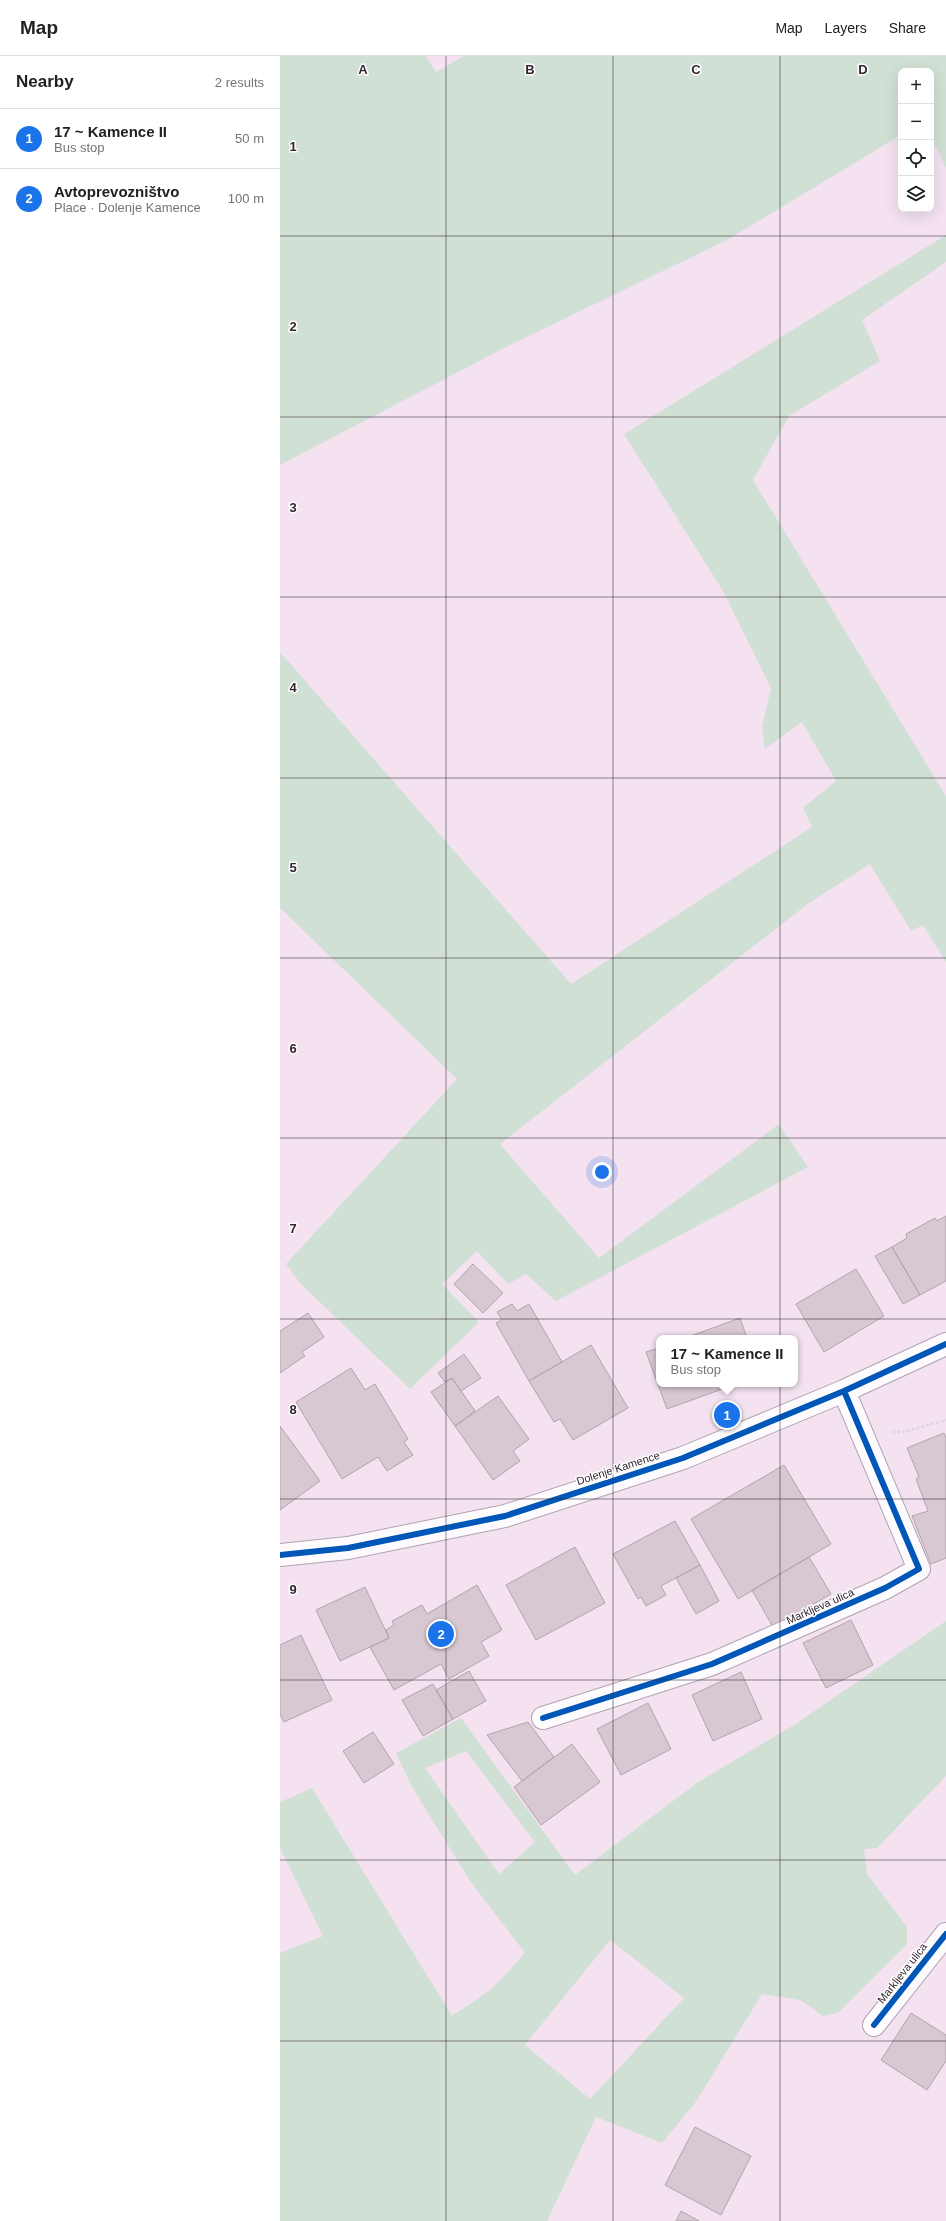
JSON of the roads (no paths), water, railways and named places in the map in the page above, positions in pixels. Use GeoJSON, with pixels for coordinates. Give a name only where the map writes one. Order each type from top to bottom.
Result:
{"type":"FeatureCollection","features":[{"type":"Feature","properties":{"kind":"street","name":"Dolenje Kamence"},"geometry":{"type":"LineString","coordinates":[[280,1555],[348,1548],[505,1516],[683,1458],[844,1391],[946,1344]]}},
{"type":"Feature","properties":{"kind":"street","name":"Markljeva ulica"},"geometry":{"type":"LineString","coordinates":[[543,1718],[712,1664],[885,1588],[919,1569],[844,1391]]}},
{"type":"Feature","properties":{"kind":"street","name":"Markljeva ulica"},"geometry":{"type":"LineString","coordinates":[[874,2025],[946,1934]]}},
{"type":"Feature","properties":{"kind":"place","name":"17 ~ Kamence II"},"geometry":{"type":"Point","coordinates":[727,1415]}},
{"type":"Feature","properties":{"kind":"place","name":"Avtoprevozništvo"},"geometry":{"type":"Point","coordinates":[441,1634]}}]}
